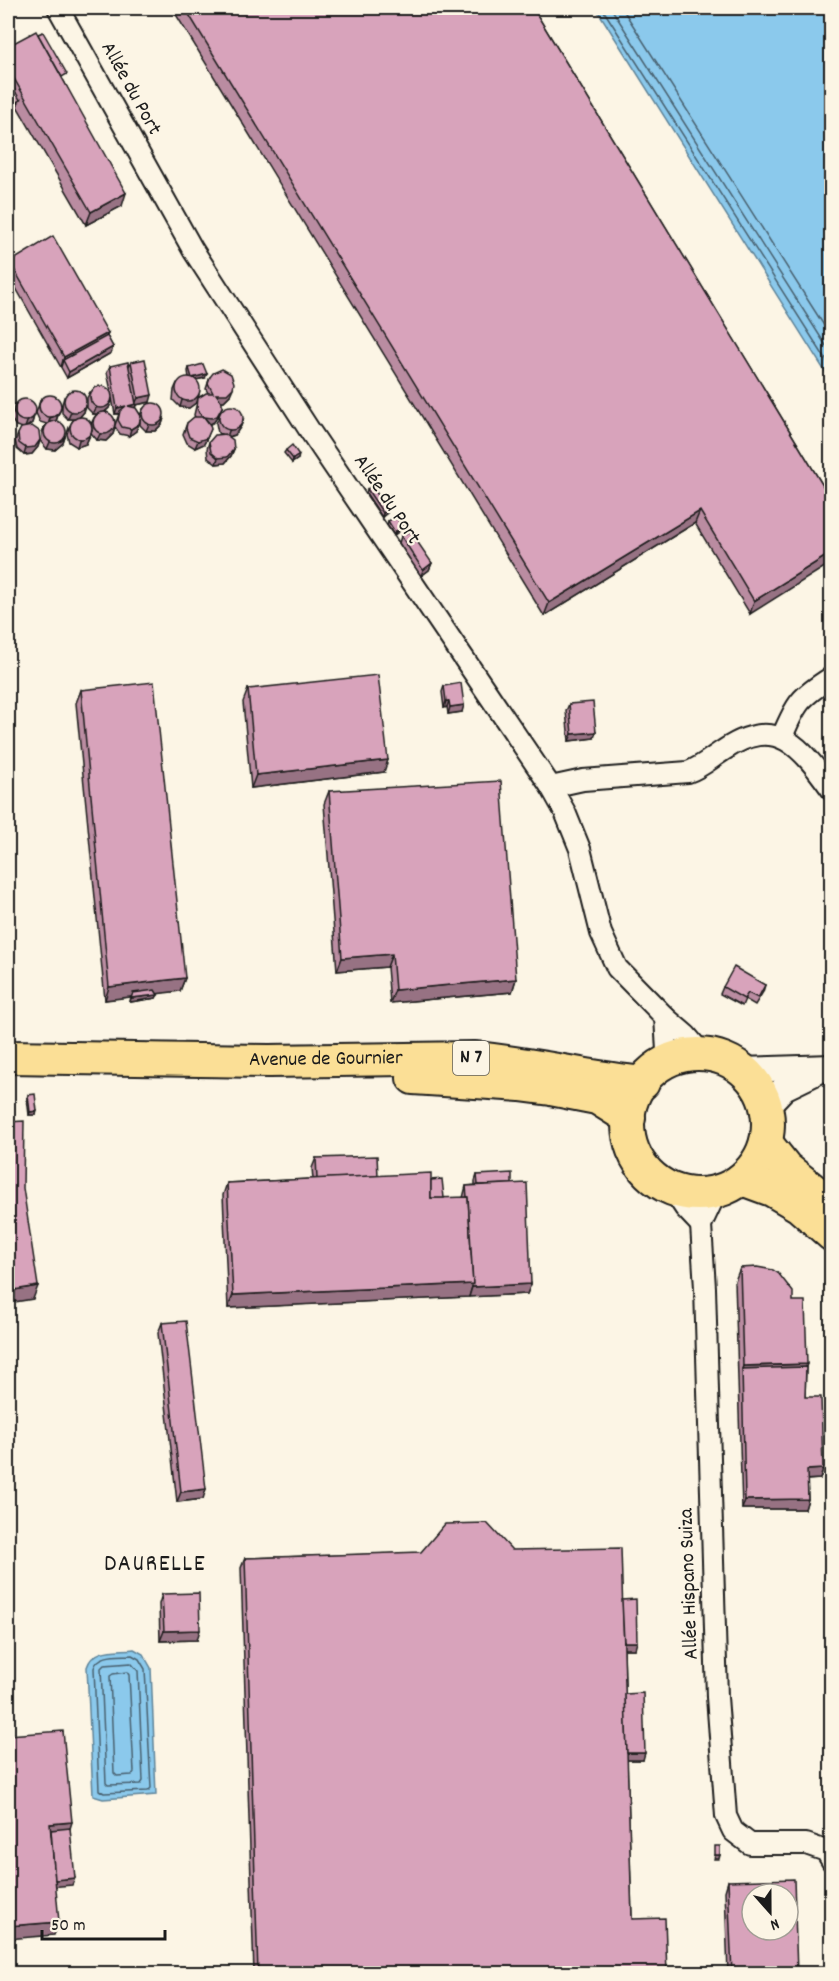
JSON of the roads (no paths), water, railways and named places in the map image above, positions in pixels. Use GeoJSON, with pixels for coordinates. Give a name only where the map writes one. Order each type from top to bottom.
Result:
{"type":"FeatureCollection","features":[{"type":"Feature","properties":{"kind":"main road"},"geometry":{"type":"LineString","coordinates":[[730,1185],[756,1163],[766,1143],[768,1122],[766,1107],[754,1082],[742,1070],[726,1060],[703,1055],[687,1056],[670,1061],[655,1070],[643,1083],[631,1106],[629,1118],[631,1144],[643,1167],[651,1176],[673,1190],[698,1194],[730,1185],[772,1190],[799,1206],[831,1235]]}},
{"type":"Feature","properties":{"kind":"main road","name":"Avenue de Gournier"},"geometry":{"type":"LineString","coordinates":[[8,1057],[268,1061],[474,1058],[501,1060],[643,1083]]}},
{"type":"Feature","properties":{"kind":"main road","name":"Avenue de Gournier"},"geometry":{"type":"LineString","coordinates":[[8,1073],[184,1077],[422,1078],[520,1085],[597,1098],[629,1118]]}},
{"type":"Feature","properties":{"kind":"main road"},"geometry":{"type":"LineString","coordinates":[[766,1143],[786,1168],[831,1205]]}},
{"type":"Feature","properties":{"kind":"street","name":"Allée du Port"},"geometry":{"type":"LineString","coordinates":[[58,8],[193,250],[310,431],[551,787],[565,812],[580,849],[601,933],[618,968],[665,1017],[686,1035],[703,1055]]}},
{"type":"Feature","properties":{"kind":"street"},"geometry":{"type":"LineString","coordinates":[[782,737],[799,701],[831,676]]}},
{"type":"Feature","properties":{"kind":"street"},"geometry":{"type":"LineString","coordinates":[[551,787],[589,779],[688,772],[700,768],[746,736],[772,734],[796,746],[831,790]]}},
{"type":"Feature","properties":{"kind":"street"},"geometry":{"type":"LineString","coordinates":[[665,1017],[667,1051],[670,1061]]}},
{"type":"Feature","properties":{"kind":"street"},"geometry":{"type":"LineString","coordinates":[[742,1070],[829,1067]]}},
{"type":"Feature","properties":{"kind":"street"},"geometry":{"type":"LineString","coordinates":[[766,1107],[784,1088],[829,1067]]}},
{"type":"Feature","properties":{"kind":"street","name":"Allée Hispano Suiza"},"geometry":{"type":"LineString","coordinates":[[730,1185],[701,1225],[705,1288],[717,1697],[726,1816],[733,1831],[750,1844],[806,1844],[826,1851],[831,1861]]}},
{"type":"Feature","properties":{"kind":"street"},"geometry":{"type":"LineString","coordinates":[[673,1190],[685,1208],[701,1225]]}},
{"type":"Feature","properties":{"kind":"water"},"geometry":{"type":"Polygon","coordinates":[[[596,8],[831,8],[831,381],[596,8]]]}},
{"type":"Feature","properties":{"kind":"water"},"geometry":{"type":"Polygon","coordinates":[[[134,1649],[143,1654],[151,1668],[156,1795],[103,1799],[93,1796],[87,1667],[94,1656],[100,1653],[134,1649]]]}},
{"type":"Feature","properties":{"kind":"district","name":"DAURELLE"},"geometry":{"type":"Point","coordinates":[155,1565]}}]}
